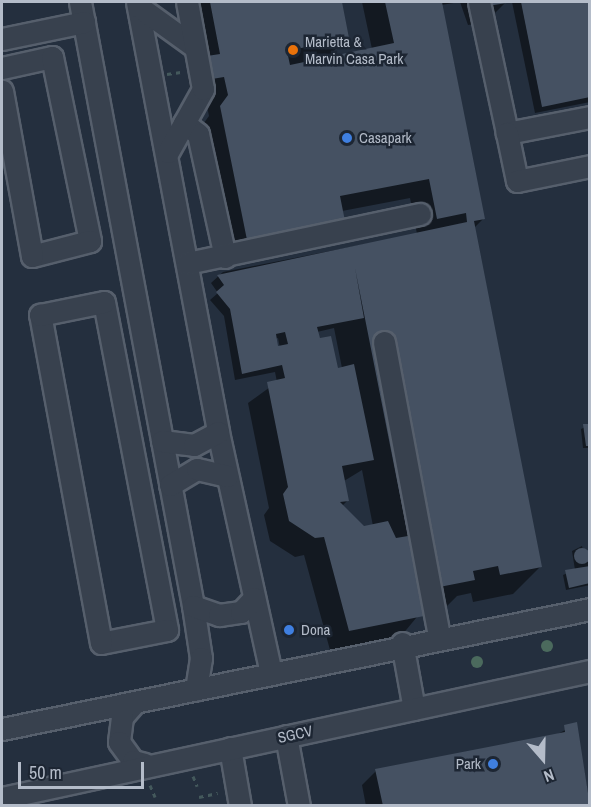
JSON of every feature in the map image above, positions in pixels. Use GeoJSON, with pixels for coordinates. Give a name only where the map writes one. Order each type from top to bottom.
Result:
{"type":"FeatureCollection","features":[{"type":"Feature","properties":{"kind":"street"},"geometry":{"type":"LineString","coordinates":[[168,152],[203,89],[192,45],[187,2]]}},
{"type":"Feature","properties":{"kind":"street"},"geometry":{"type":"LineString","coordinates":[[479,2],[517,181],[590,166]]}},
{"type":"Feature","properties":{"kind":"street"},"geometry":{"type":"LineString","coordinates":[[138,4],[192,45]]}},
{"type":"Feature","properties":{"kind":"street"},"geometry":{"type":"LineString","coordinates":[[138,4],[168,152],[218,432],[271,673]]}},
{"type":"Feature","properties":{"kind":"street"},"geometry":{"type":"LineString","coordinates":[[2,39],[82,12],[193,606],[201,658],[196,690]]}},
{"type":"Feature","properties":{"kind":"street"},"geometry":{"type":"LineString","coordinates":[[2,68],[52,57],[90,241],[32,256],[2,91]]}},
{"type":"Feature","properties":{"kind":"street"},"geometry":{"type":"LineString","coordinates":[[507,133],[590,117]]}},
{"type":"Feature","properties":{"kind":"street"},"geometry":{"type":"LineString","coordinates":[[184,123],[198,134],[225,257]]}},
{"type":"Feature","properties":{"kind":"street"},"geometry":{"type":"LineString","coordinates":[[187,263],[225,257],[420,214]]}},
{"type":"Feature","properties":{"kind":"street"},"geometry":{"type":"LineString","coordinates":[[104,302],[153,559],[167,630],[101,643],[40,315],[104,302]]}},
{"type":"Feature","properties":{"kind":"street"},"geometry":{"type":"LineString","coordinates":[[384,342],[439,636]]}},
{"type":"Feature","properties":{"kind":"street"},"geometry":{"type":"LineString","coordinates":[[162,441],[194,445],[218,432]]}},
{"type":"Feature","properties":{"kind":"street"},"geometry":{"type":"LineString","coordinates":[[170,485],[197,469],[227,476]]}},
{"type":"Feature","properties":{"kind":"street"},"geometry":{"type":"LineString","coordinates":[[153,559],[183,553]]}},
{"type":"Feature","properties":{"kind":"street"},"geometry":{"type":"LineString","coordinates":[[193,606],[230,613],[241,612],[254,598]]}},
{"type":"Feature","properties":{"kind":"street"},"geometry":{"type":"LineString","coordinates":[[2,729],[196,690],[402,643],[590,609]]}},
{"type":"Feature","properties":{"kind":"street"},"geometry":{"type":"LineString","coordinates":[[402,643],[414,709]]}},
{"type":"Feature","properties":{"kind":"street","name":"SGCV"},"geometry":{"type":"LineString","coordinates":[[2,798],[145,764],[590,671]]}},
{"type":"Feature","properties":{"kind":"street"},"geometry":{"type":"LineString","coordinates":[[135,702],[122,717],[119,742],[134,761],[145,764]]}},
{"type":"Feature","properties":{"kind":"street"},"geometry":{"type":"LineString","coordinates":[[286,736],[298,806]]}},
{"type":"Feature","properties":{"kind":"street"},"geometry":{"type":"LineString","coordinates":[[230,748],[240,806]]}},
{"type":"Feature","properties":{"kind":"path"},"geometry":{"type":"LineString","coordinates":[[153,77],[198,69]]}},
{"type":"Feature","properties":{"kind":"building"},"geometry":{"type":"Polygon","coordinates":[[[210,2],[342,2],[349,38],[287,51],[290,65],[394,43],[385,2],[442,2],[485,219],[474,221],[542,567],[500,575],[498,566],[473,571],[475,580],[419,591],[424,616],[349,631],[324,537],[315,538],[289,521],[283,494],[288,487],[267,382],[285,378],[282,365],[242,374],[230,309],[216,292],[224,285],[217,275],[467,222],[466,213],[437,219],[429,179],[340,196],[345,221],[247,240],[220,106],[228,95],[224,77],[212,79],[207,56],[220,54],[210,2]],[[355,268],[364,318],[317,327],[320,338],[331,336],[338,368],[354,364],[374,460],[342,466],[349,501],[340,502],[364,526],[388,521],[396,538],[408,536],[355,268]],[[285,332],[276,334],[278,346],[288,344],[285,332]]]}},
{"type":"Feature","properties":{"kind":"building"},"geometry":{"type":"Polygon","coordinates":[[[486,2],[507,2],[507,3],[487,6],[486,2]]]}},
{"type":"Feature","properties":{"kind":"building"},"geometry":{"type":"Polygon","coordinates":[[[521,2],[590,2],[590,97],[542,107],[521,2]]]}},
{"type":"Feature","properties":{"kind":"building"},"geometry":{"type":"Polygon","coordinates":[[[583,424],[590,424],[590,446],[586,446],[583,424]]]}},
{"type":"Feature","properties":{"kind":"building"},"geometry":{"type":"Polygon","coordinates":[[[579,548],[585,548],[590,556],[588,562],[579,564],[574,559],[574,553],[579,548]]]}},
{"type":"Feature","properties":{"kind":"building"},"geometry":{"type":"Polygon","coordinates":[[[590,566],[590,583],[569,588],[565,570],[590,566]]]}},
{"type":"Feature","properties":{"kind":"building","name":"Park"},"geometry":{"type":"Polygon","coordinates":[[[577,722],[590,806],[383,806],[375,769],[565,732],[564,725],[577,722]]]}},
{"type":"Feature","properties":{"kind":"place","name":"Marietta & Marvin Casa Park"},"geometry":{"type":"Point","coordinates":[293,50]}},
{"type":"Feature","properties":{"kind":"place","name":"Casapark"},"geometry":{"type":"Point","coordinates":[347,138]}},
{"type":"Feature","properties":{"kind":"place","name":"Dona"},"geometry":{"type":"Point","coordinates":[289,630]}},
{"type":"Feature","properties":{"kind":"place","name":"Park"},"geometry":{"type":"Point","coordinates":[493,764]}}]}
